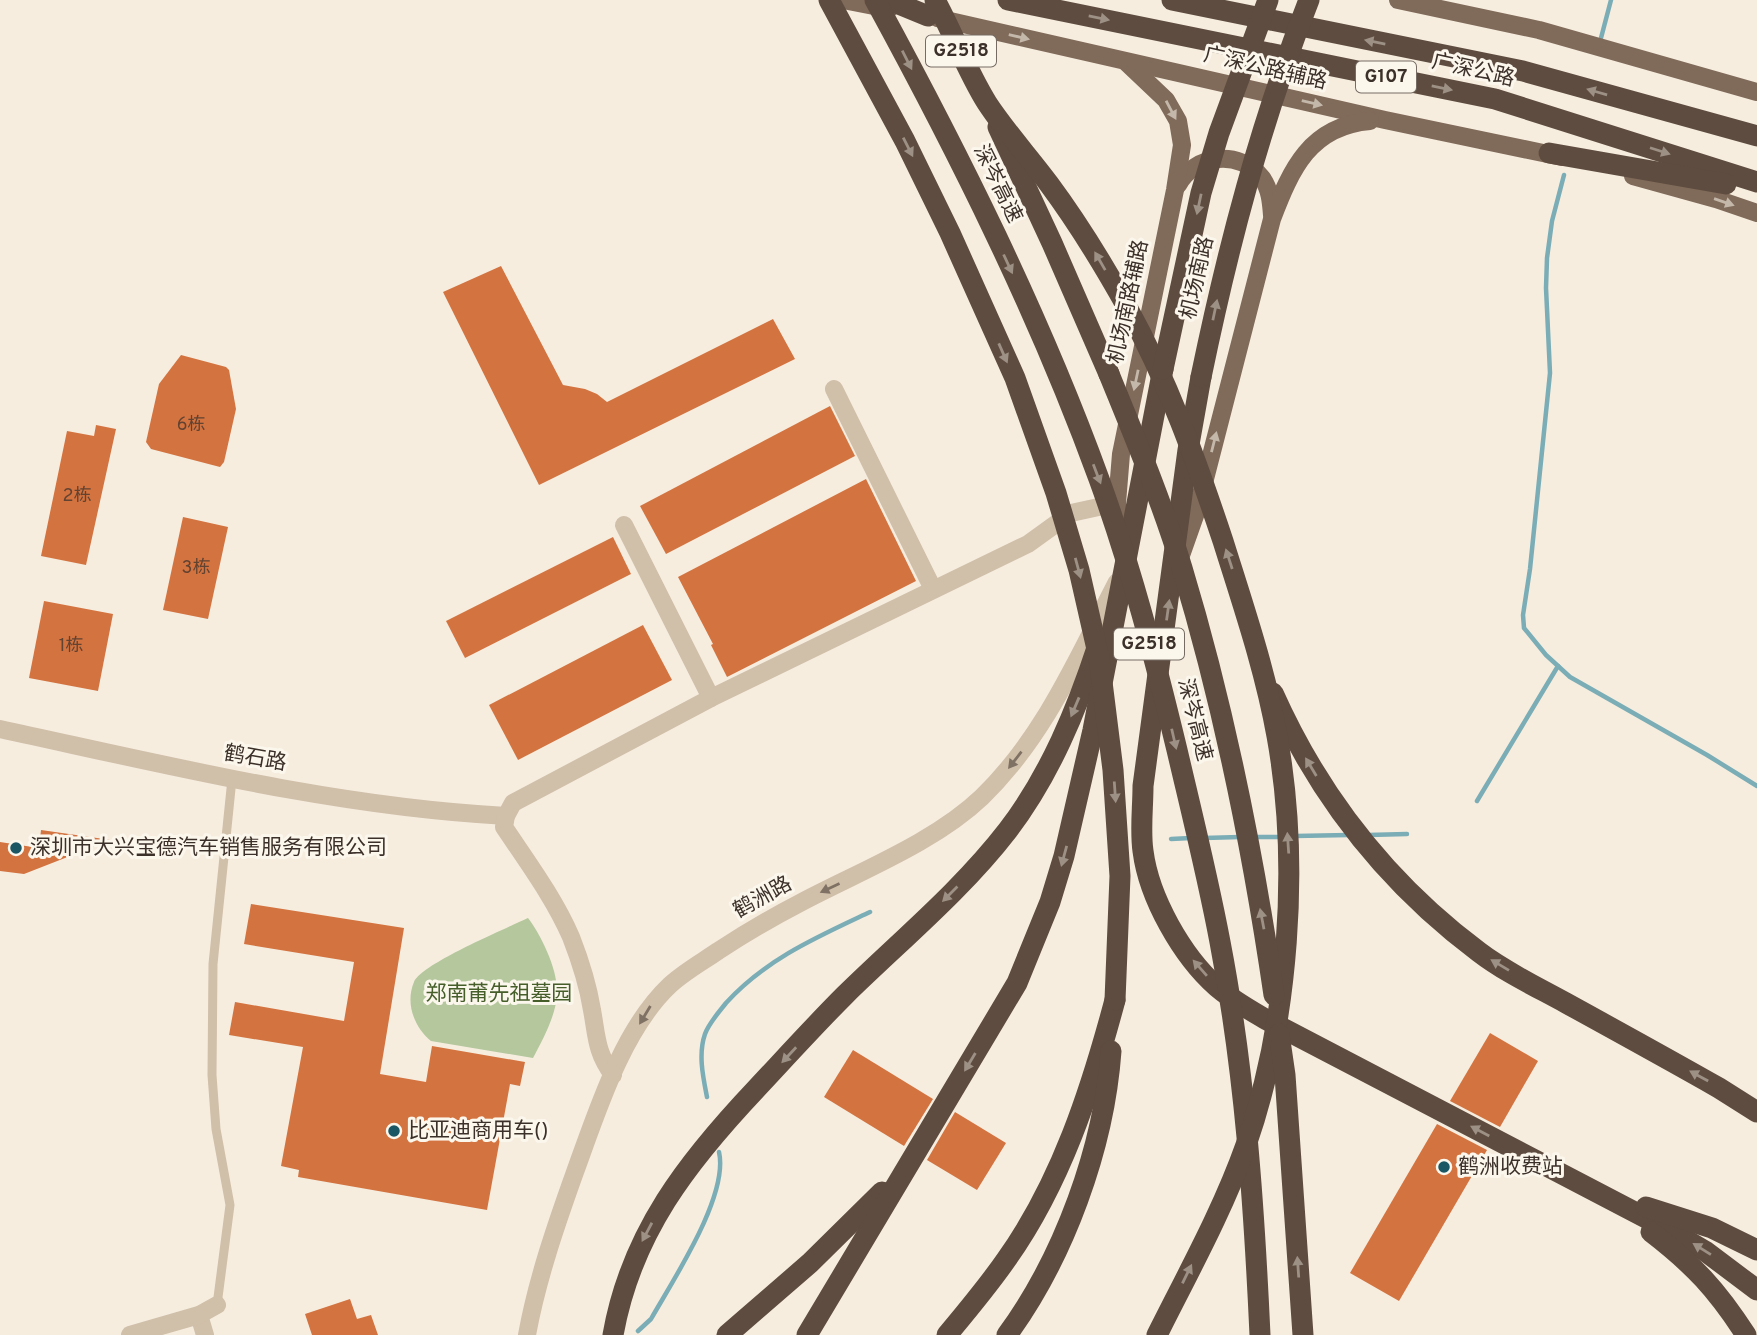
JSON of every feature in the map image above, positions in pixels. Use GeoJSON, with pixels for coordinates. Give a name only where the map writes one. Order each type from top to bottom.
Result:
{"type":"FeatureCollection","features":[{"type":"Feature","properties":{"kind":"highway"},"geometry":{"type":"LineString","coordinates":[[829,0],[945,222],[1015,378],[1056,493],[1079,570],[1099,659],[1113,770],[1120,876],[1115,1000],[1107,1083],[1101,1121],[1086,1174],[1067,1225],[1044,1275],[1007,1335]]}},
{"type":"Feature","properties":{"kind":"highway","name":"深岑高速"},"geometry":{"type":"LineString","coordinates":[[875,0],[958,160],[1009,265],[1065,391],[1100,481],[1159,677],[1220,943],[1242,1088],[1255,1233],[1260,1335]]}},
{"type":"Feature","properties":{"kind":"highway"},"geometry":{"type":"LineString","coordinates":[[889,0],[932,8]]}},
{"type":"Feature","properties":{"kind":"highway","name":"广深公路"},"geometry":{"type":"LineString","coordinates":[[1008,0],[1495,99],[1757,182]]}},
{"type":"Feature","properties":{"kind":"highway","name":"广深公路"},"geometry":{"type":"LineString","coordinates":[[1172,0],[1523,71],[1757,136]]}},
{"type":"Feature","properties":{"kind":"highway","name":"机场南路"},"geometry":{"type":"LineString","coordinates":[[1122,573],[1201,193],[1219,133],[1268,0]]}},
{"type":"Feature","properties":{"kind":"highway","name":"机场南路"},"geometry":{"type":"LineString","coordinates":[[1309,0],[1256,148],[1222,275],[1201,377],[1188,450],[1143,786],[1142,831],[1145,862],[1155,894],[1182,946],[1218,988],[1248,1009],[1598,1192]]}},
{"type":"Feature","properties":{"kind":"highway","name":"深岑高速"},"geometry":{"type":"LineString","coordinates":[[932,8],[987,103],[1058,255],[1148,469],[1182,567],[1240,802],[1265,933],[1285,1075],[1303,1335]]}},
{"type":"Feature","properties":{"kind":"highway"},"geometry":{"type":"LineString","coordinates":[[987,103],[1051,187],[1092,247],[1154,357],[1185,429],[1264,671],[1294,738],[1321,784],[1377,859],[1437,918],[1481,954],[1720,1088],[1757,1112]]}},
{"type":"Feature","properties":{"kind":"highway"},"geometry":{"type":"LineString","coordinates":[[1549,153],[1757,189]]}},
{"type":"Feature","properties":{"kind":"highway"},"geometry":{"type":"LineString","coordinates":[[807,1335],[1017,983],[1050,902],[1064,856],[1093,730],[1122,573]]}},
{"type":"Feature","properties":{"kind":"highway"},"geometry":{"type":"LineString","coordinates":[[613,1335],[627,1278],[644,1237],[664,1201],[690,1164],[716,1132],[844,996],[984,859],[1030,797],[1049,766],[1080,695],[1122,573]]}},
{"type":"Feature","properties":{"kind":"highway"},"geometry":{"type":"LineString","coordinates":[[1157,1335],[1221,1205],[1247,1144],[1275,1032],[1285,955],[1289,857],[1278,739],[1264,671]]}},
{"type":"Feature","properties":{"kind":"highway"},"geometry":{"type":"LineString","coordinates":[[947,1335],[1008,1258],[1058,1167],[1080,1115],[1115,1000]]}},
{"type":"Feature","properties":{"kind":"highway"},"geometry":{"type":"LineString","coordinates":[[727,1335],[810,1264],[864,1211],[914,1156]]}},
{"type":"Feature","properties":{"kind":"highway"},"geometry":{"type":"LineString","coordinates":[[1598,1192],[1712,1228],[1757,1250]]}},
{"type":"Feature","properties":{"kind":"highway"},"geometry":{"type":"LineString","coordinates":[[1598,1192],[1705,1251],[1757,1290]]}},
{"type":"Feature","properties":{"kind":"highway"},"geometry":{"type":"LineString","coordinates":[[1598,1192],[1700,1272],[1727,1305],[1746,1335]]}},
{"type":"Feature","properties":{"kind":"main road","name":"广深公路辅路"},"geometry":{"type":"LineString","coordinates":[[843,0],[932,8],[1125,61],[1385,120],[1549,153],[1757,213]]}},
{"type":"Feature","properties":{"kind":"main road"},"geometry":{"type":"LineString","coordinates":[[1398,0],[1425,3],[1539,30],[1757,92]]}},
{"type":"Feature","properties":{"kind":"main road","name":"机场南路辅路"},"geometry":{"type":"LineString","coordinates":[[1122,573],[1117,503],[1121,454],[1182,145],[1178,121],[1162,94],[1125,61]]}},
{"type":"Feature","properties":{"kind":"main road"},"geometry":{"type":"LineString","coordinates":[[1173,577],[1197,510],[1272,219],[1289,175],[1302,156],[1320,139],[1355,122],[1385,120]]}},
{"type":"Feature","properties":{"kind":"main road"},"geometry":{"type":"LineString","coordinates":[[1175,190],[1182,178],[1202,162],[1215,158],[1241,162],[1262,178],[1268,189],[1272,219]]}},
{"type":"Feature","properties":{"kind":"street"},"geometry":{"type":"LineString","coordinates":[[834,389],[933,589]]}},
{"type":"Feature","properties":{"kind":"street"},"geometry":{"type":"LineString","coordinates":[[613,1075],[597,1047],[592,1008],[571,937],[551,897],[504,827],[513,803],[711,698],[1028,544],[1071,513],[1117,503]]}},
{"type":"Feature","properties":{"kind":"street"},"geometry":{"type":"LineString","coordinates":[[624,525],[711,698]]}},
{"type":"Feature","properties":{"kind":"street","name":"鹤洲路"},"geometry":{"type":"LineString","coordinates":[[527,1335],[559,1218],[590,1130],[613,1075],[649,1007],[671,984],[761,924],[916,843],[980,799],[1012,764],[1039,727],[1122,573]]}},
{"type":"Feature","properties":{"kind":"street","name":"鹤石路"},"geometry":{"type":"LineString","coordinates":[[0,729],[232,779],[435,812],[506,816]]}},
{"type":"Feature","properties":{"kind":"street"},"geometry":{"type":"LineString","coordinates":[[130,1335],[199,1315],[217,1306]]}},
{"type":"Feature","properties":{"kind":"street"},"geometry":{"type":"LineString","coordinates":[[199,1315],[205,1335]]}},
{"type":"Feature","properties":{"kind":"lane"},"geometry":{"type":"LineString","coordinates":[[217,1306],[230,1205],[216,1129],[212,1075],[213,964],[232,779]]}},
{"type":"Feature","properties":{"kind":"green space","name":"郑南莆先祖墓园"},"geometry":{"type":"Polygon","coordinates":[[[528,918],[547,952],[557,990],[552,1016],[533,1058],[431,1041],[416,1022],[411,1006],[411,990],[420,974],[448,956],[528,918]]]}},
{"type":"Feature","properties":{"kind":"building"},"geometry":{"type":"Polygon","coordinates":[[[501,266],[563,385],[585,389],[607,402],[773,319],[795,359],[539,485],[443,292],[501,266]]]}},
{"type":"Feature","properties":{"kind":"building"},"geometry":{"type":"Polygon","coordinates":[[[181,355],[229,370],[236,409],[224,462],[220,467],[151,449],[146,442],[159,384],[181,355]]]}},
{"type":"Feature","properties":{"kind":"building"},"geometry":{"type":"Polygon","coordinates":[[[830,406],[855,456],[666,554],[640,506],[830,406]]]}},
{"type":"Feature","properties":{"kind":"building"},"geometry":{"type":"Polygon","coordinates":[[[96,425],[116,429],[86,565],[41,556],[67,431],[94,436],[96,425]]]}},
{"type":"Feature","properties":{"kind":"building"},"geometry":{"type":"Polygon","coordinates":[[[866,479],[916,581],[727,677],[678,577],[866,479]]]}},
{"type":"Feature","properties":{"kind":"building"},"geometry":{"type":"Polygon","coordinates":[[[183,517],[228,527],[208,619],[163,610],[183,517]]]}},
{"type":"Feature","properties":{"kind":"building"},"geometry":{"type":"Polygon","coordinates":[[[613,537],[631,574],[465,658],[446,621],[613,537]]]}},
{"type":"Feature","properties":{"kind":"building"},"geometry":{"type":"Polygon","coordinates":[[[44,601],[113,614],[98,691],[29,678],[44,601]]]}},
{"type":"Feature","properties":{"kind":"building"},"geometry":{"type":"Polygon","coordinates":[[[643,625],[672,680],[518,760],[489,705],[643,625]]]}},
{"type":"Feature","properties":{"kind":"building"},"geometry":{"type":"Polygon","coordinates":[[[41,830],[111,840],[24,874],[0,871],[0,842],[39,848],[41,830]]]}},
{"type":"Feature","properties":{"kind":"building"},"geometry":{"type":"Polygon","coordinates":[[[251,904],[404,928],[380,1074],[426,1082],[432,1046],[525,1062],[520,1086],[510,1084],[487,1210],[298,1177],[299,1170],[281,1166],[303,1047],[229,1035],[235,1002],[344,1021],[354,962],[244,944],[251,904]]]}},
{"type":"Feature","properties":{"kind":"building"},"geometry":{"type":"Polygon","coordinates":[[[1490,1033],[1538,1061],[1500,1127],[1450,1101],[1490,1033]]]}},
{"type":"Feature","properties":{"kind":"building"},"geometry":{"type":"Polygon","coordinates":[[[853,1050],[933,1099],[904,1146],[824,1097],[853,1050]]]}},
{"type":"Feature","properties":{"kind":"building"},"geometry":{"type":"Polygon","coordinates":[[[955,1112],[1006,1143],[977,1190],[927,1160],[955,1112]]]}},
{"type":"Feature","properties":{"kind":"building","name":"鹤洲收费站"},"geometry":{"type":"Polygon","coordinates":[[[1437,1124],[1487,1150],[1399,1301],[1350,1273],[1437,1124]]]}},
{"type":"Feature","properties":{"kind":"building"},"geometry":{"type":"Polygon","coordinates":[[[350,1299],[357,1319],[371,1315],[378,1335],[312,1335],[305,1314],[350,1299]]]}},
{"type":"Feature","properties":{"kind":"waterway"},"geometry":{"type":"LineString","coordinates":[[1601,38],[1611,0]]}},
{"type":"Feature","properties":{"kind":"waterway"},"geometry":{"type":"LineString","coordinates":[[1564,175],[1552,221],[1547,258],[1550,373],[1523,615],[1524,628],[1546,655],[1570,677],[1757,786]]}},
{"type":"Feature","properties":{"kind":"waterway"},"geometry":{"type":"LineString","coordinates":[[1477,801],[1558,666]]}},
{"type":"Feature","properties":{"kind":"waterway"},"geometry":{"type":"LineString","coordinates":[[1368,835],[1407,834]]}},
{"type":"Feature","properties":{"kind":"waterway"},"geometry":{"type":"LineString","coordinates":[[1295,836],[1349,835]]}},
{"type":"Feature","properties":{"kind":"waterway"},"geometry":{"type":"LineString","coordinates":[[1204,838],[1240,837]]}},
{"type":"Feature","properties":{"kind":"waterway"},"geometry":{"type":"LineString","coordinates":[[1253,837],[1282,837]]}},
{"type":"Feature","properties":{"kind":"waterway"},"geometry":{"type":"LineString","coordinates":[[1171,839],[1191,838]]}},
{"type":"Feature","properties":{"kind":"waterway"},"geometry":{"type":"LineString","coordinates":[[707,1097],[702,1066],[703,1042],[709,1026],[726,1003],[741,987],[775,961],[870,912]]}},
{"type":"Feature","properties":{"kind":"waterway"},"geometry":{"type":"LineString","coordinates":[[638,1331],[651,1319],[685,1261],[708,1214],[720,1170],[719,1152]]}},
{"type":"Feature","properties":{"kind":"place","name":"深圳市大兴宝德汽车销售服务有限公司"},"geometry":{"type":"Point","coordinates":[16,848]}},
{"type":"Feature","properties":{"kind":"place","name":"比亚迪商用车()"},"geometry":{"type":"Point","coordinates":[394,1131]}},
{"type":"Feature","properties":{"kind":"place","name":"鹤洲收费站"},"geometry":{"type":"Point","coordinates":[1444,1167]}}]}
